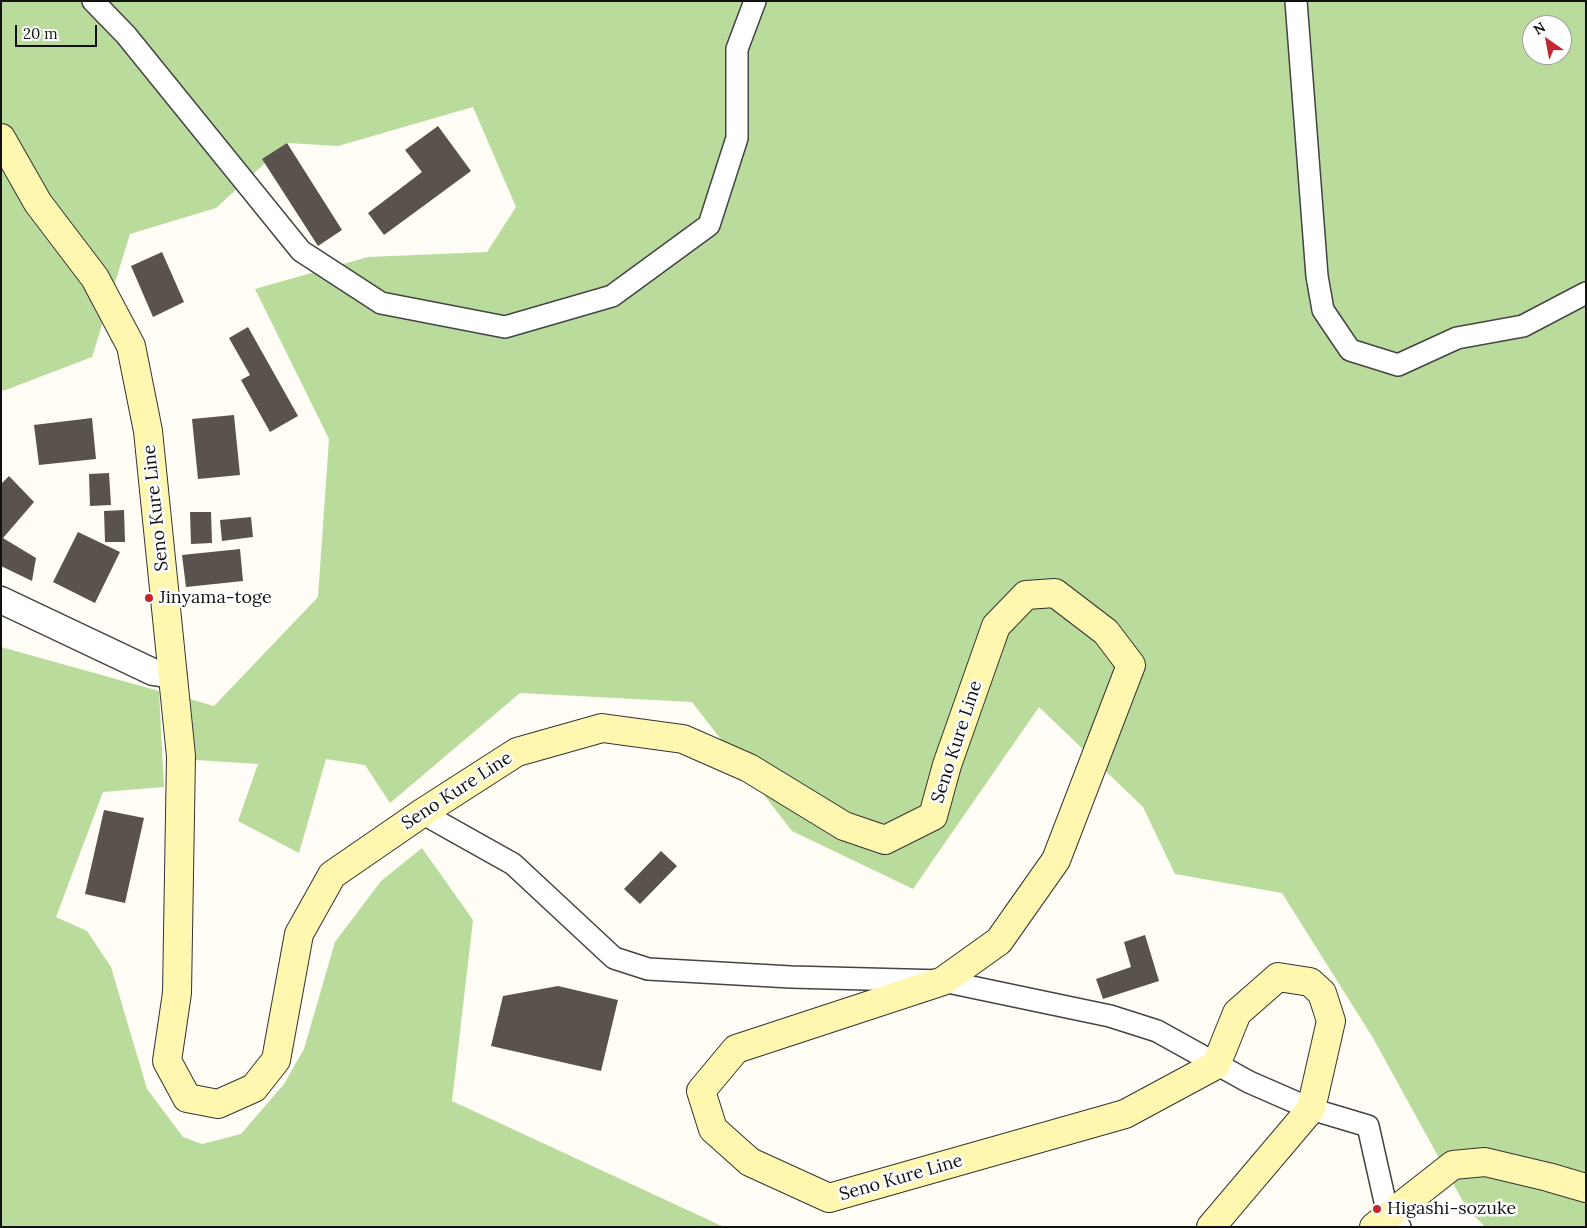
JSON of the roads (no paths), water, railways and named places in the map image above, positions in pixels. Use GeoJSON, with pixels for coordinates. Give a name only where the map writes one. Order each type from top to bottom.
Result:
{"type":"FeatureCollection","features":[{"type":"Feature","properties":{"kind":"main road","name":"Seno Kure Line"},"geometry":{"type":"LineString","coordinates":[[1,138],[38,203],[95,278],[131,346],[148,431],[181,756],[177,993],[167,1060],[187,1098],[218,1104],[254,1088],[276,1060],[300,934],[332,875],[422,813],[517,752],[602,728],[683,739],[749,768],[844,826],[885,840],[933,816],[948,765],[996,626],[1026,595],[1055,593],[1106,632],[1131,665],[1056,860],[999,941],[943,981],[736,1049],[701,1090],[713,1130],[750,1162],[829,1198],[1125,1114],[1216,1065]]}},
{"type":"Feature","properties":{"kind":"main road"},"geometry":{"type":"LineString","coordinates":[[1211,1227],[1312,1109],[1331,1021],[1322,993],[1310,982],[1278,977],[1237,1013],[1216,1065]]}},
{"type":"Feature","properties":{"kind":"main road"},"geometry":{"type":"LineString","coordinates":[[1388,1223],[1453,1165],[1486,1162],[1586,1188]]}},
{"type":"Feature","properties":{"kind":"street"},"geometry":{"type":"LineString","coordinates":[[93,1],[126,35],[301,251],[381,303],[505,327],[612,296],[709,225],[737,138],[737,49],[755,1]]}},
{"type":"Feature","properties":{"kind":"street"},"geometry":{"type":"LineString","coordinates":[[1296,1],[1317,276],[1323,310],[1350,350],[1398,365],[1458,338],[1523,326],[1586,293]]}},
{"type":"Feature","properties":{"kind":"street"},"geometry":{"type":"LineString","coordinates":[[1,600],[153,672],[173,675]]}},
{"type":"Feature","properties":{"kind":"street"},"geometry":{"type":"LineString","coordinates":[[422,813],[513,864],[614,958],[648,970],[791,978],[943,981],[1119,1019],[1157,1031],[1248,1082],[1312,1109],[1368,1126],[1388,1223]]}},
{"type":"Feature","properties":{"kind":"place","name":"Jinyama-toge"},"geometry":{"type":"Point","coordinates":[149,598]}},
{"type":"Feature","properties":{"kind":"place","name":"Higashi-sozuke"},"geometry":{"type":"Point","coordinates":[1377,1209]}}]}
